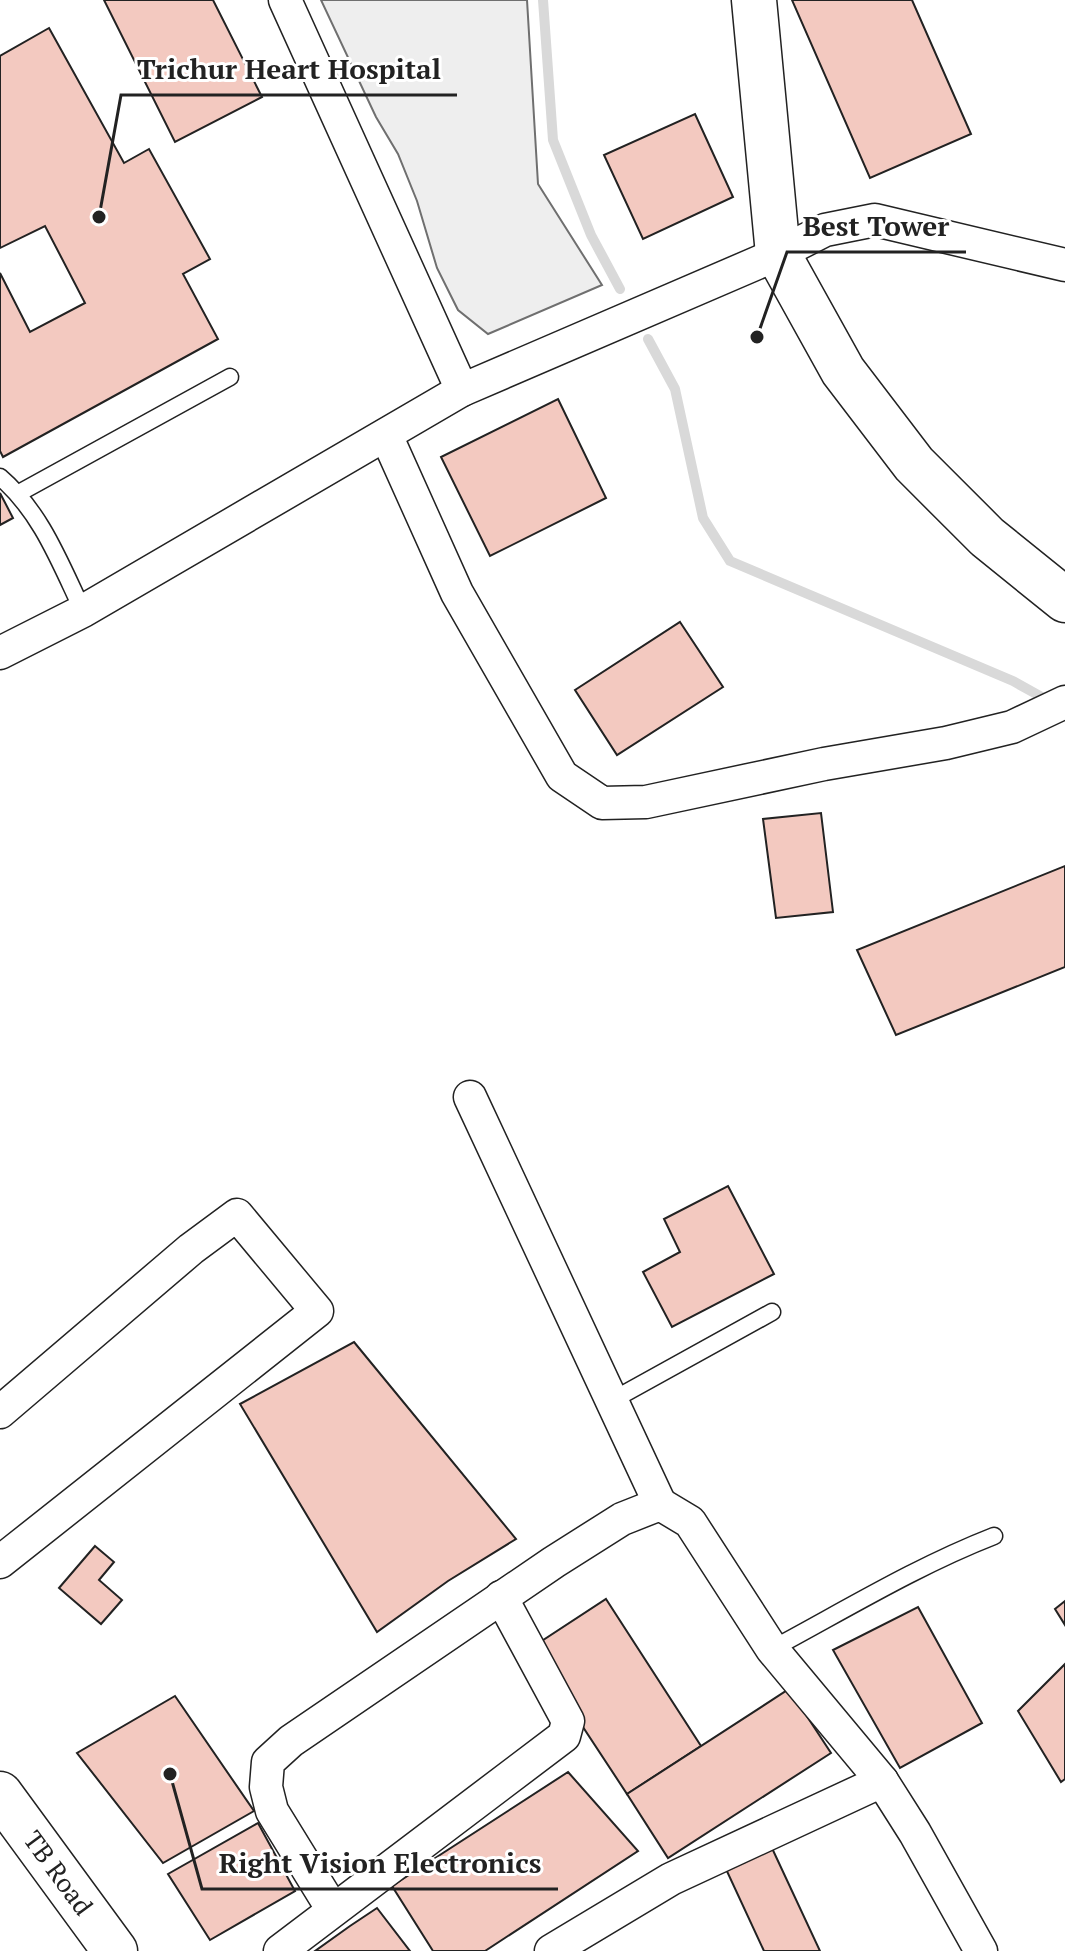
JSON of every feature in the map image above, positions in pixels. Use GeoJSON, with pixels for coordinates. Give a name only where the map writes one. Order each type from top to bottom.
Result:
{"type":"FeatureCollection","features":[{"type":"Feature","properties":{"kind":"main road"},"geometry":{"type":"LineString","coordinates":[[754,0],[778,254],[843,371],[914,464],[987,537],[1065,600]]}},
{"type":"Feature","properties":{"kind":"main road","name":"TB Road"},"geometry":{"type":"LineString","coordinates":[[0,1794],[115,1951]]}},
{"type":"Feature","properties":{"kind":"street"},"geometry":{"type":"LineString","coordinates":[[285,0],[462,390]]}},
{"type":"Feature","properties":{"kind":"street"},"geometry":{"type":"LineString","coordinates":[[0,653],[83,611],[462,390],[778,254],[825,230],[875,220],[1065,265]]}},
{"type":"Feature","properties":{"kind":"street"},"geometry":{"type":"LineString","coordinates":[[386,435],[457,593],[547,751],[562,776],[602,803],[646,802],[824,764],[946,743],[1012,727],[1065,702]]}},
{"type":"Feature","properties":{"kind":"street"},"geometry":{"type":"LineString","coordinates":[[470,1097],[660,1504],[690,1522],[772,1649],[882,1781],[981,1951]]}},
{"type":"Feature","properties":{"kind":"street"},"geometry":{"type":"LineString","coordinates":[[0,1412],[191,1249],[237,1215],[317,1311],[0,1562]]}},
{"type":"Feature","properties":{"kind":"street"},"geometry":{"type":"LineString","coordinates":[[333,1910],[272,1811],[266,1787],[268,1762],[291,1741],[501,1597],[622,1519],[660,1504]]}},
{"type":"Feature","properties":{"kind":"street"},"geometry":{"type":"LineString","coordinates":[[280,1951],[564,1736],[568,1721],[501,1597]]}},
{"type":"Feature","properties":{"kind":"street"},"geometry":{"type":"LineString","coordinates":[[551,1951],[671,1879],[882,1781]]}},
{"type":"Feature","properties":{"kind":"lane"},"geometry":{"type":"LineString","coordinates":[[19,493],[230,377]]}},
{"type":"Feature","properties":{"kind":"lane"},"geometry":{"type":"LineString","coordinates":[[0,477],[19,493],[42,527],[83,611]]}},
{"type":"Feature","properties":{"kind":"lane"},"geometry":{"type":"LineString","coordinates":[[611,1401],[772,1312]]}},
{"type":"Feature","properties":{"kind":"lane"},"geometry":{"type":"LineString","coordinates":[[772,1649],[920,1570],[994,1536]]}},
{"type":"Feature","properties":{"kind":"shaded area"},"geometry":{"type":"Polygon","coordinates":[[[321,0],[527,0],[538,184],[602,285],[488,334],[458,310],[437,268],[417,201],[398,154],[376,117],[321,0]]]}},
{"type":"Feature","properties":{"kind":"building"},"geometry":{"type":"Polygon","coordinates":[[[104,0],[213,0],[262,97],[175,142],[104,0]]]}},
{"type":"Feature","properties":{"kind":"building"},"geometry":{"type":"Polygon","coordinates":[[[792,0],[912,0],[971,134],[870,178],[792,0]]]}},
{"type":"Feature","properties":{"kind":"building"},"geometry":{"type":"Polygon","coordinates":[[[49,28],[124,163],[149,149],[210,259],[183,274],[218,339],[3,457],[0,451],[0,273],[30,332],[85,303],[45,226],[0,248],[0,56],[49,28]]]}},
{"type":"Feature","properties":{"kind":"building"},"geometry":{"type":"Polygon","coordinates":[[[695,114],[733,197],[643,239],[604,155],[695,114]]]}},
{"type":"Feature","properties":{"kind":"building"},"geometry":{"type":"Polygon","coordinates":[[[558,399],[606,498],[490,556],[441,457],[558,399]]]}},
{"type":"Feature","properties":{"kind":"building"},"geometry":{"type":"Polygon","coordinates":[[[0,493],[13,518],[0,525],[0,493]]]}},
{"type":"Feature","properties":{"kind":"building"},"geometry":{"type":"Polygon","coordinates":[[[680,622],[723,687],[617,755],[575,690],[680,622]]]}},
{"type":"Feature","properties":{"kind":"building"},"geometry":{"type":"Polygon","coordinates":[[[821,813],[833,912],[776,918],[763,819],[821,813]]]}},
{"type":"Feature","properties":{"kind":"building"},"geometry":{"type":"Polygon","coordinates":[[[1065,866],[1065,967],[896,1035],[857,950],[1065,866]]]}},
{"type":"Feature","properties":{"kind":"building"},"geometry":{"type":"Polygon","coordinates":[[[728,1186],[774,1274],[672,1327],[643,1272],[680,1252],[664,1219],[728,1186]]]}},
{"type":"Feature","properties":{"kind":"building"},"geometry":{"type":"Polygon","coordinates":[[[354,1342],[516,1539],[448,1581],[377,1632],[240,1404],[354,1342]]]}},
{"type":"Feature","properties":{"kind":"building"},"geometry":{"type":"Polygon","coordinates":[[[95,1546],[114,1562],[99,1580],[122,1600],[101,1624],[59,1588],[95,1546]]]}},
{"type":"Feature","properties":{"kind":"building"},"geometry":{"type":"Polygon","coordinates":[[[606,1599],[701,1746],[627,1794],[531,1648],[606,1599]]]}},
{"type":"Feature","properties":{"kind":"building"},"geometry":{"type":"Polygon","coordinates":[[[1065,1601],[1065,1625],[1055,1609],[1065,1601]]]}},
{"type":"Feature","properties":{"kind":"building"},"geometry":{"type":"Polygon","coordinates":[[[918,1607],[982,1723],[900,1768],[833,1650],[918,1607]]]}},
{"type":"Feature","properties":{"kind":"building"},"geometry":{"type":"Polygon","coordinates":[[[1065,1664],[1065,1779],[1061,1782],[1018,1711],[1065,1664]]]}},
{"type":"Feature","properties":{"kind":"building"},"geometry":{"type":"Polygon","coordinates":[[[789,1689],[831,1753],[668,1858],[627,1794],[789,1689]]]}},
{"type":"Feature","properties":{"kind":"building"},"geometry":{"type":"Polygon","coordinates":[[[175,1696],[254,1811],[163,1863],[77,1753],[175,1696]]]}},
{"type":"Feature","properties":{"kind":"building"},"geometry":{"type":"Polygon","coordinates":[[[568,1772],[638,1851],[485,1951],[433,1951],[392,1886],[568,1772]]]}},
{"type":"Feature","properties":{"kind":"building"},"geometry":{"type":"Polygon","coordinates":[[[258,1823],[295,1891],[210,1940],[168,1874],[258,1823]]]}},
{"type":"Feature","properties":{"kind":"building"},"geometry":{"type":"Polygon","coordinates":[[[771,1846],[820,1951],[764,1951],[725,1867],[771,1846]]]}},
{"type":"Feature","properties":{"kind":"building"},"geometry":{"type":"Polygon","coordinates":[[[377,1908],[410,1951],[315,1951],[350,1926],[377,1908]]]}},
{"type":"Feature","properties":{"kind":"waterway"},"geometry":{"type":"LineString","coordinates":[[543,0],[553,140],[591,235],[620,289]]}},
{"type":"Feature","properties":{"kind":"waterway"},"geometry":{"type":"LineString","coordinates":[[648,339],[675,389],[703,518],[730,561],[1013,681],[1049,701]]}},
{"type":"Feature","properties":{"kind":"place","name":"Trichur Heart Hospital"},"geometry":{"type":"Point","coordinates":[99,217]}},
{"type":"Feature","properties":{"kind":"place","name":"Best Tower"},"geometry":{"type":"Point","coordinates":[757,337]}},
{"type":"Feature","properties":{"kind":"place","name":"Right Vision Electronics"},"geometry":{"type":"Point","coordinates":[170,1774]}}]}
